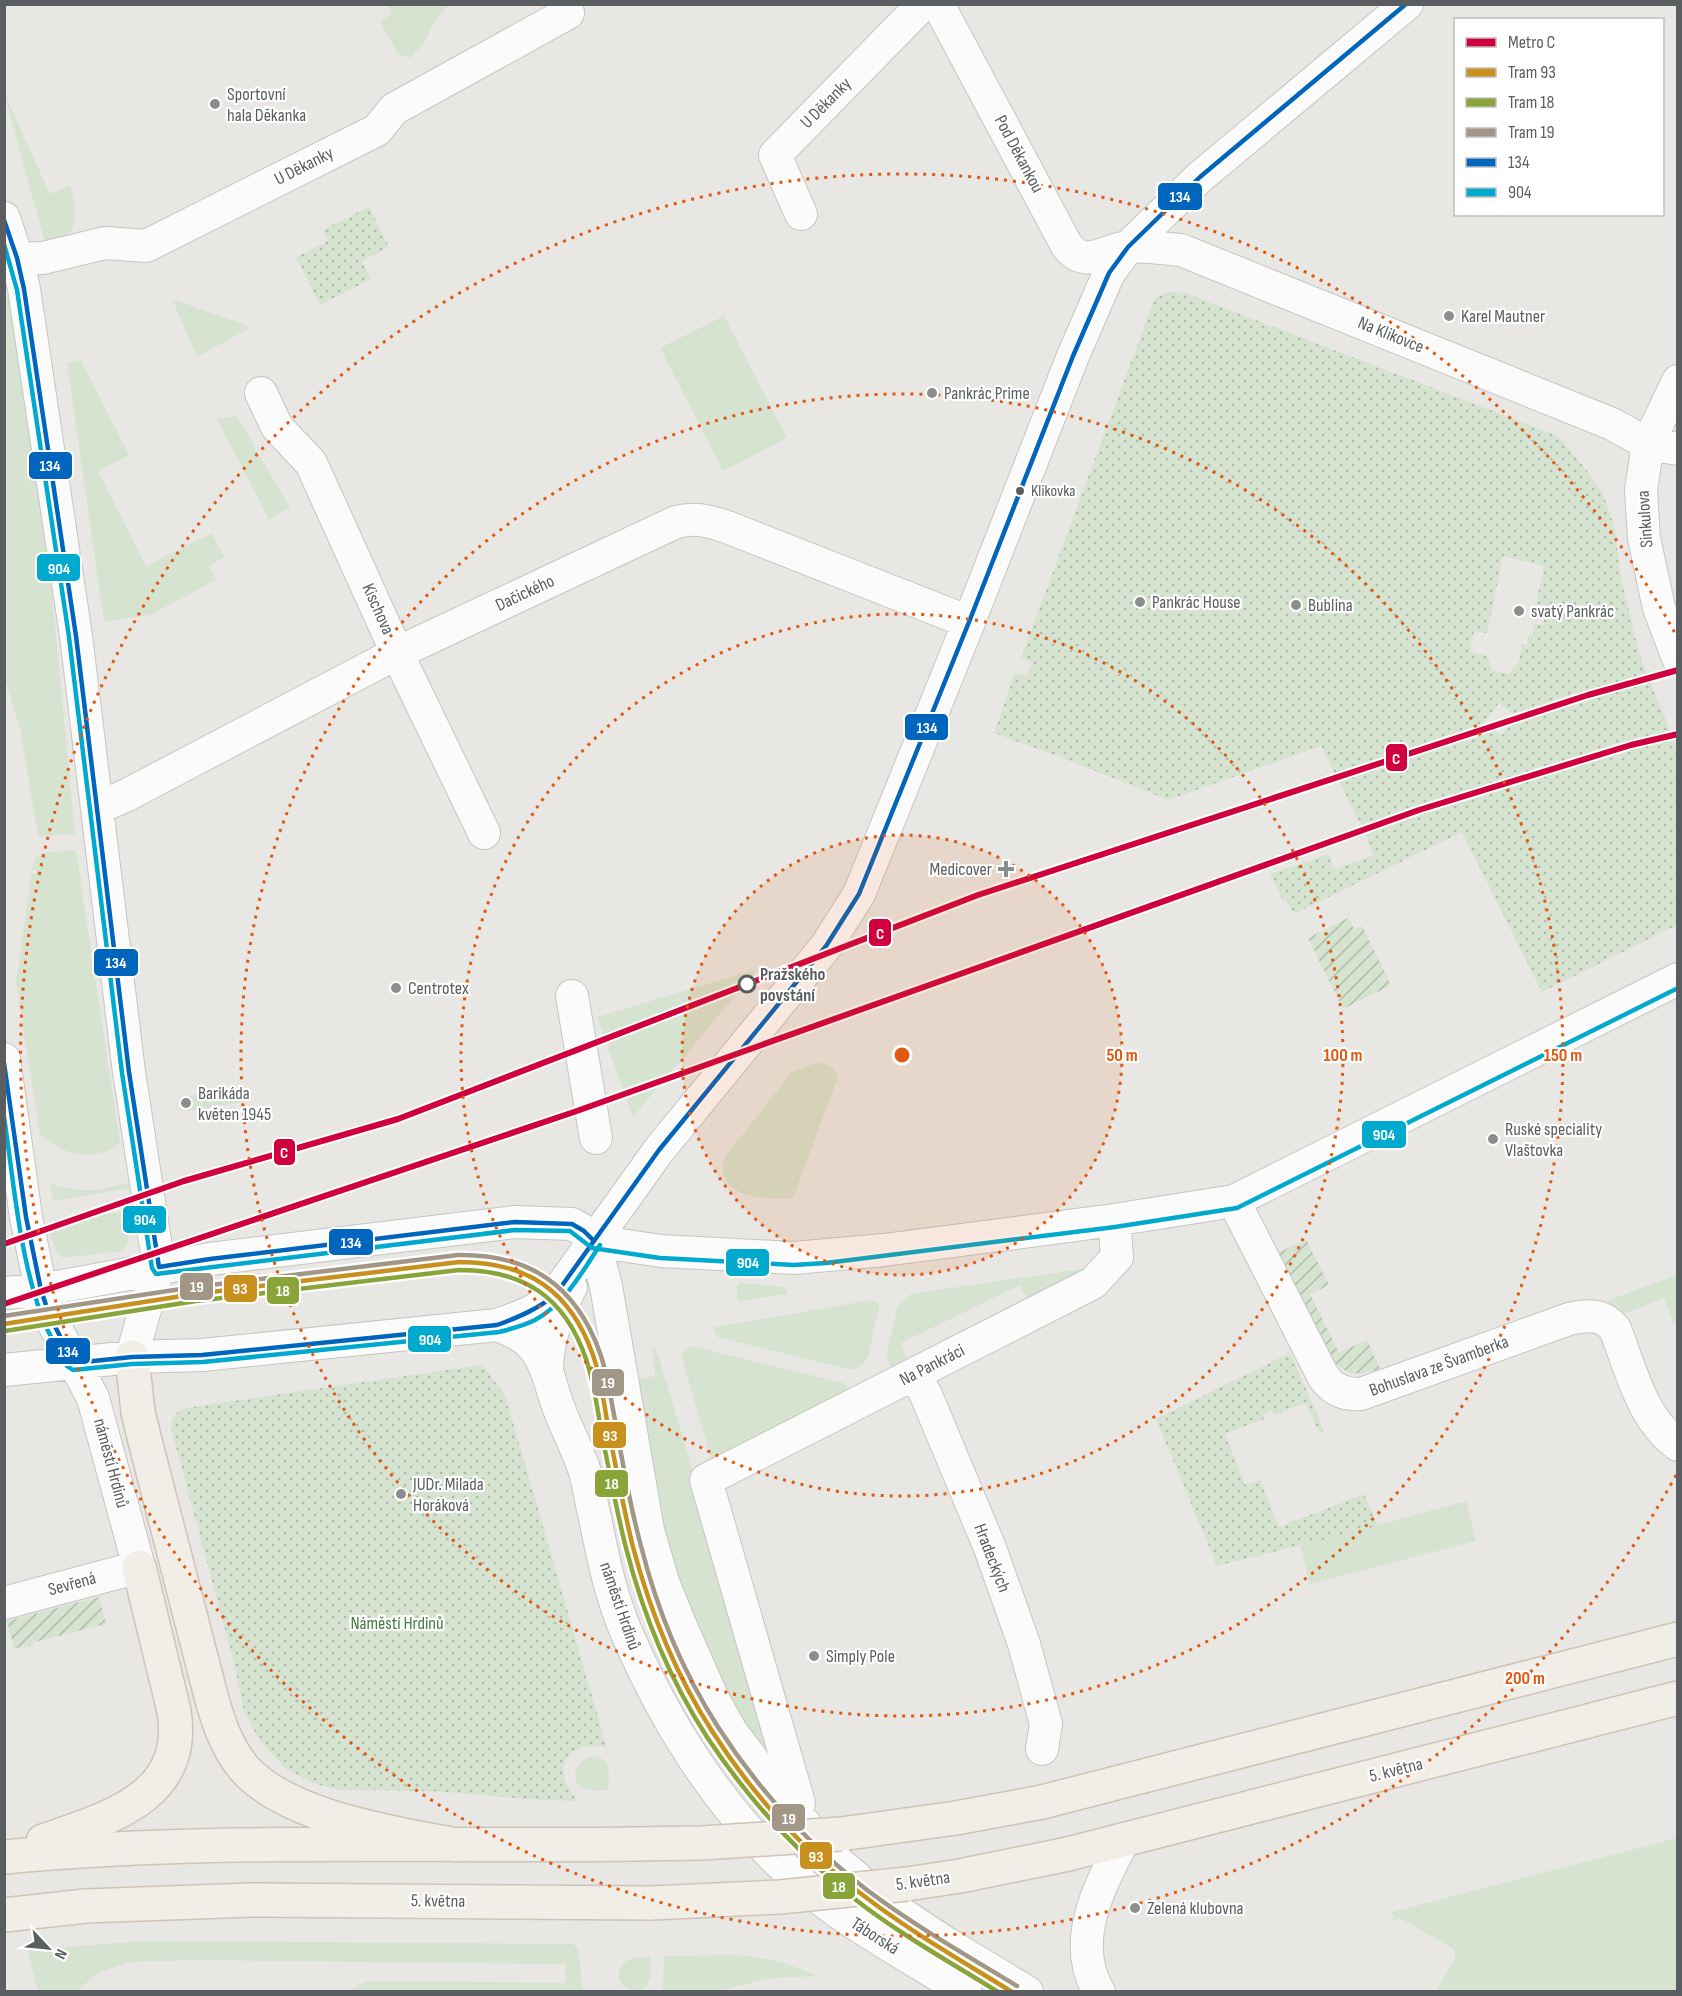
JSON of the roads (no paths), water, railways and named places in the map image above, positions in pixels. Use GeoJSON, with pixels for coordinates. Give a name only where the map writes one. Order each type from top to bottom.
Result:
{"type":"FeatureCollection","features":[{"type":"Feature","properties":{"kind":"main road"},"geometry":{"type":"LineString","coordinates":[[132,1357],[138,1412],[144,1437],[207,1685],[218,1721],[230,1748],[255,1779],[285,1799],[365,1827],[456,1845]]}},
{"type":"Feature","properties":{"kind":"main road"},"geometry":{"type":"LineString","coordinates":[[4,1856],[83,1827],[140,1801],[155,1787],[167,1770],[177,1727],[139,1567]]}},
{"type":"Feature","properties":{"kind":"main road"},"geometry":{"type":"LineString","coordinates":[[4,1856],[83,1849],[177,1845],[702,1843],[841,1834],[956,1818],[1042,1802],[1677,1639]]}},
{"type":"Feature","properties":{"kind":"main road","name":"5. května"},"geometry":{"type":"LineString","coordinates":[[4,1915],[86,1905],[250,1900],[651,1903],[780,1898],[907,1884],[1012,1866],[1124,1839],[1677,1698]]}},
{"type":"Feature","properties":{"kind":"street","name":"U Děkanky"},"geometry":{"type":"LineString","coordinates":[[801,214],[775,155],[923,4]]}},
{"type":"Feature","properties":{"kind":"street","name":"Pod Děkankou"},"geometry":{"type":"LineString","coordinates":[[938,4],[1071,251],[1077,255],[1092,258],[1128,247]]}},
{"type":"Feature","properties":{"kind":"street"},"geometry":{"type":"LineString","coordinates":[[4,1370],[132,1357],[202,1355],[497,1325],[531,1313],[556,1294],[660,1150],[826,946],[853,903],[865,880],[1096,300],[1109,273],[1128,247],[1200,177],[1407,4]]}},
{"type":"Feature","properties":{"kind":"street","name":"U Děkanky"},"geometry":{"type":"LineString","coordinates":[[11,259],[43,258],[105,243],[146,246],[377,130],[393,109],[567,12]]}},
{"type":"Feature","properties":{"kind":"street"},"geometry":{"type":"LineString","coordinates":[[4,218],[11,259],[24,289],[76,636],[129,1072],[159,1268],[142,1316],[132,1357]]}},
{"type":"Feature","properties":{"kind":"street","name":"Na Klikovce"},"geometry":{"type":"LineString","coordinates":[[1128,247],[1181,250],[1612,424],[1663,447]]}},
{"type":"Feature","properties":{"kind":"street","name":"Sinkulova"},"geometry":{"type":"LineString","coordinates":[[1677,381],[1663,447],[1641,490],[1644,538],[1659,608],[1677,658]]}},
{"type":"Feature","properties":{"kind":"street","name":"Kischova"},"geometry":{"type":"LineString","coordinates":[[261,393],[277,427],[311,463],[397,653],[484,833]]}},
{"type":"Feature","properties":{"kind":"street","name":"Dačického"},"geometry":{"type":"LineString","coordinates":[[97,808],[136,790],[397,653],[676,522],[690,519],[705,520],[727,527],[969,622]]}},
{"type":"Feature","properties":{"kind":"street"},"geometry":{"type":"LineString","coordinates":[[594,1241],[661,1251],[794,1258],[884,1250],[1114,1220],[1234,1201],[1674,990]]}},
{"type":"Feature","properties":{"kind":"street"},"geometry":{"type":"LineString","coordinates":[[572,996],[596,1138]]}},
{"type":"Feature","properties":{"kind":"street","name":"náměstí Hrdinů"},"geometry":{"type":"LineString","coordinates":[[4,1059],[26,1217],[41,1290],[50,1317],[93,1398],[139,1567]]}},
{"type":"Feature","properties":{"kind":"street","name":"Bohuslava ze Švamberka"},"geometry":{"type":"LineString","coordinates":[[1234,1201],[1323,1376],[1334,1388],[1350,1394],[1361,1394],[1569,1318],[1592,1315],[1604,1319],[1615,1329],[1649,1415],[1662,1432],[1677,1445]]}},
{"type":"Feature","properties":{"kind":"street","name":"Na Pankráci"},"geometry":{"type":"LineString","coordinates":[[800,1803],[706,1480],[1093,1283],[1117,1257],[1114,1220]]}},
{"type":"Feature","properties":{"kind":"street"},"geometry":{"type":"LineString","coordinates":[[4,1293],[41,1290],[210,1259],[515,1222],[572,1224],[584,1231],[594,1241],[606,1286],[648,1530],[663,1582],[712,1697],[731,1731],[753,1762],[840,1864],[890,1906],[1027,1992]]}},
{"type":"Feature","properties":{"kind":"street"},"geometry":{"type":"LineString","coordinates":[[547,1368],[548,1348],[556,1319],[594,1241]]}},
{"type":"Feature","properties":{"kind":"street","name":"náměstí Hrdinů"},"geometry":{"type":"LineString","coordinates":[[497,1325],[521,1336],[537,1352],[547,1368],[557,1405],[585,1470],[607,1574],[627,1633],[655,1694],[703,1774],[737,1819],[789,1872]]}},
{"type":"Feature","properties":{"kind":"street","name":"Hradeckých"},"geometry":{"type":"LineString","coordinates":[[915,1374],[990,1548],[1024,1644],[1046,1724],[1042,1749]]}},
{"type":"Feature","properties":{"kind":"street","name":"Sevřená"},"geometry":{"type":"LineString","coordinates":[[4,1603],[139,1567]]}},
{"type":"Feature","properties":{"kind":"street"},"geometry":{"type":"LineString","coordinates":[[1099,1992],[1087,1959],[1088,1926],[1099,1890],[1124,1839]]}},
{"type":"Feature","properties":{"kind":"street","name":"Táborská"},"geometry":{"type":"LineString","coordinates":[[789,1872],[839,1912],[908,1958],[966,1992]]}},
{"type":"Feature","properties":{"kind":"metro line","name":"C"},"geometry":{"type":"LineString","coordinates":[[4,1244],[184,1181],[398,1119],[978,895],[1588,695],[1678,670]]}},
{"type":"Feature","properties":{"kind":"metro line","name":"C"},"geometry":{"type":"LineString","coordinates":[[4,1304],[574,1112],[1419,810],[1631,745],[1678,734]]}},
{"type":"Feature","properties":{"kind":"tram line","name":"19"},"geometry":{"type":"LineString","coordinates":[[4,1316],[194,1287],[458,1255],[507,1260],[547,1278],[578,1309],[600,1353],[633,1516],[647,1570],[672,1640],[693,1685],[718,1727],[767,1794],[805,1835],[846,1873],[904,1916],[1017,1986]]}},
{"type":"Feature","properties":{"kind":"tram line","name":"93"},"geometry":{"type":"LineString","coordinates":[[4,1324],[195,1294],[459,1262],[505,1267],[543,1284],[572,1313],[593,1355],[626,1517],[640,1571],[665,1642],[687,1688],[712,1731],[744,1777],[780,1820],[842,1879],[900,1922],[1012,1992]]}},
{"type":"Feature","properties":{"kind":"tram line","name":"18"},"geometry":{"type":"LineString","coordinates":[[5,1331],[196,1301],[459,1270],[503,1275],[539,1291],[566,1319],[586,1359],[619,1519],[633,1573],[659,1646],[681,1693],[707,1737],[757,1804],[814,1864],[890,1925],[998,1992]]}},
{"type":"Feature","properties":{"kind":"place","name":"Sportovní hala Děkanka"},"geometry":{"type":"Point","coordinates":[215,104]}},
{"type":"Feature","properties":{"kind":"place","name":"Karel Mautner"},"geometry":{"type":"Point","coordinates":[1449,316]}},
{"type":"Feature","properties":{"kind":"place","name":"Pankrác Prime"},"geometry":{"type":"Point","coordinates":[932,393]}},
{"type":"Feature","properties":{"kind":"place","name":"Klikovka"},"geometry":{"type":"Point","coordinates":[1020,491]}},
{"type":"Feature","properties":{"kind":"place","name":"Pankrác House"},"geometry":{"type":"Point","coordinates":[1140,602]}},
{"type":"Feature","properties":{"kind":"place","name":"Bublina"},"geometry":{"type":"Point","coordinates":[1296,605]}},
{"type":"Feature","properties":{"kind":"place","name":"svatý Pankrác"},"geometry":{"type":"Point","coordinates":[1519,611]}},
{"type":"Feature","properties":{"kind":"place","name":"Medicover"},"geometry":{"type":"Point","coordinates":[1006,869]}},
{"type":"Feature","properties":{"kind":"place","name":"Pražského povstání"},"geometry":{"type":"Point","coordinates":[747,984]}},
{"type":"Feature","properties":{"kind":"place","name":"Centrotex"},"geometry":{"type":"Point","coordinates":[396,988]}},
{"type":"Feature","properties":{"kind":"place","name":"Barikáda květen 1945"},"geometry":{"type":"Point","coordinates":[186,1103]}},
{"type":"Feature","properties":{"kind":"place","name":"Ruské speciality Vlaštovka"},"geometry":{"type":"Point","coordinates":[1493,1139]}},
{"type":"Feature","properties":{"kind":"place","name":"JUDr. Milada Horáková"},"geometry":{"type":"Point","coordinates":[401,1494]}},
{"type":"Feature","properties":{"kind":"place","name":"Simply Pole"},"geometry":{"type":"Point","coordinates":[814,1656]}},
{"type":"Feature","properties":{"kind":"place","name":"Zelená klubovna"},"geometry":{"type":"Point","coordinates":[1135,1908]}},
{"type":"Feature","properties":{"kind":"park label","name":"Náměstí Hrdinů"},"geometry":{"type":"Point","coordinates":[397,1623]}}]}
